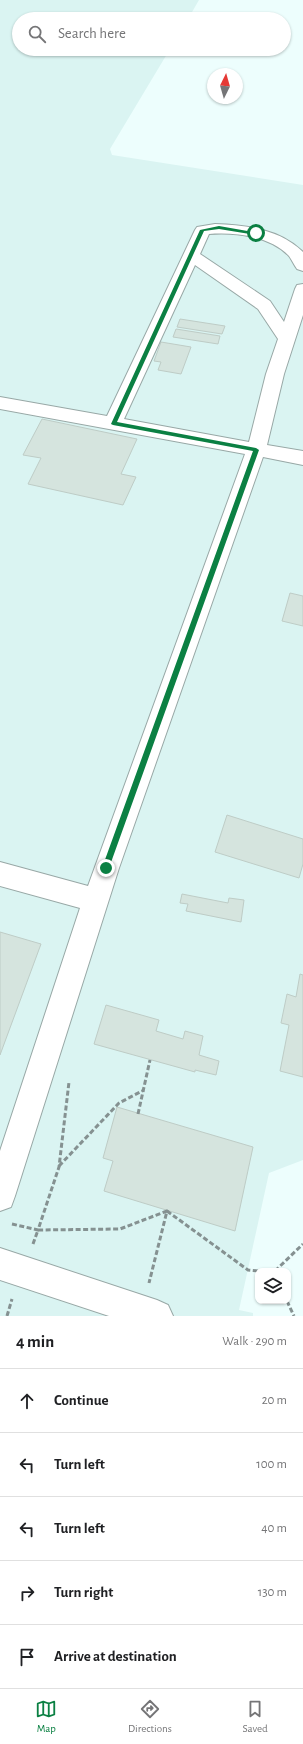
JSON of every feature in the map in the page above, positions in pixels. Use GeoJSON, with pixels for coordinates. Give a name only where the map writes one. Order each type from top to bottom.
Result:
{"type":"FeatureCollection","features":[{"type":"Feature","properties":{"kind":"lane"},"geometry":{"type":"LineString","coordinates":[[113,424],[203,230],[219,228],[256,233],[284,243],[300,258],[303,266]]}},
{"type":"Feature","properties":{"kind":"lane"},"geometry":{"type":"LineString","coordinates":[[191,255],[264,305],[287,338]]}},
{"type":"Feature","properties":{"kind":"lane"},"geometry":{"type":"LineString","coordinates":[[0,1196],[95,900],[256,450],[275,374],[303,289]]}},
{"type":"Feature","properties":{"kind":"lane"},"geometry":{"type":"LineString","coordinates":[[0,403],[303,458]]}},
{"type":"Feature","properties":{"kind":"lane"},"geometry":{"type":"LineString","coordinates":[[0,874],[95,900]]}},
{"type":"Feature","properties":{"kind":"lane"},"geometry":{"type":"LineString","coordinates":[[11,1267],[149,1314]]}},
{"type":"Feature","properties":{"kind":"path"},"geometry":{"type":"LineString","coordinates":[[138,1114],[150,1060]]}},
{"type":"Feature","properties":{"kind":"path"},"geometry":{"type":"LineString","coordinates":[[7,1316],[11,1267],[38,1230],[59,1166],[69,1080]]}},
{"type":"Feature","properties":{"kind":"path"},"geometry":{"type":"LineString","coordinates":[[59,1166],[119,1103],[144,1090]]}},
{"type":"Feature","properties":{"kind":"path"},"geometry":{"type":"LineString","coordinates":[[8,1222],[38,1230],[120,1229],[167,1211]]}},
{"type":"Feature","properties":{"kind":"path"},"geometry":{"type":"LineString","coordinates":[[167,1211],[248,1270],[255,1271]]}},
{"type":"Feature","properties":{"kind":"path"},"geometry":{"type":"LineString","coordinates":[[149,1314],[167,1211]]}},
{"type":"Feature","properties":{"kind":"path"},"geometry":{"type":"LineString","coordinates":[[278,1268],[303,1244]]}},
{"type":"Feature","properties":{"kind":"path"},"geometry":{"type":"LineString","coordinates":[[288,1304],[294,1316]]}},
{"type":"Feature","properties":{"kind":"shaded area"},"geometry":{"type":"Polygon","coordinates":[[[0,0],[199,0],[192,12],[12,12],[12,56],[166,56],[110,149],[112,155],[303,185],[303,1160],[269,1173],[239,1310],[253,1313],[253,1316],[0,1316],[0,0]]]}},
{"type":"Feature","properties":{"kind":"building"},"geometry":{"type":"Polygon","coordinates":[[[180,319],[225,326],[222,334],[177,327],[180,319]]]}},
{"type":"Feature","properties":{"kind":"building"},"geometry":{"type":"Polygon","coordinates":[[[176,329],[220,336],[218,344],[173,337],[176,329]]]}},
{"type":"Feature","properties":{"kind":"building"},"geometry":{"type":"Polygon","coordinates":[[[161,342],[191,347],[181,374],[158,370],[161,362],[154,361],[161,342]]]}},
{"type":"Feature","properties":{"kind":"building"},"geometry":{"type":"Polygon","coordinates":[[[42,419],[137,439],[121,474],[136,477],[123,505],[28,484],[41,458],[23,455],[42,419]]]}},
{"type":"Feature","properties":{"kind":"building"},"geometry":{"type":"Polygon","coordinates":[[[290,593],[303,596],[303,626],[282,621],[290,593]]]}},
{"type":"Feature","properties":{"kind":"building"},"geometry":{"type":"Polygon","coordinates":[[[227,815],[303,839],[303,864],[299,878],[215,852],[227,815]]]}},
{"type":"Feature","properties":{"kind":"building"},"geometry":{"type":"Polygon","coordinates":[[[182,894],[228,903],[229,898],[244,900],[241,922],[186,911],[188,904],[180,903],[182,894]]]}},
{"type":"Feature","properties":{"kind":"building"},"geometry":{"type":"Polygon","coordinates":[[[0,932],[41,944],[0,1055],[0,932]]]}},
{"type":"Feature","properties":{"kind":"building"},"geometry":{"type":"Polygon","coordinates":[[[300,974],[303,975],[303,1077],[280,1071],[289,1025],[281,1023],[287,994],[296,997],[300,974]]]}},
{"type":"Feature","properties":{"kind":"building"},"geometry":{"type":"Polygon","coordinates":[[[106,1005],[159,1020],[156,1031],[183,1039],[185,1031],[203,1036],[199,1055],[219,1061],[216,1075],[195,1070],[195,1072],[94,1044],[106,1005]]]}},
{"type":"Feature","properties":{"kind":"building"},"geometry":{"type":"Polygon","coordinates":[[[117,1107],[253,1147],[235,1231],[104,1191],[113,1161],[103,1158],[117,1107]]]}},
{"type":"Feature","properties":{"kind":"route"},"geometry":{"type":"LineString","coordinates":[[106,868],[256,450],[113,424],[203,230],[219,228],[256,233]]}}]}
